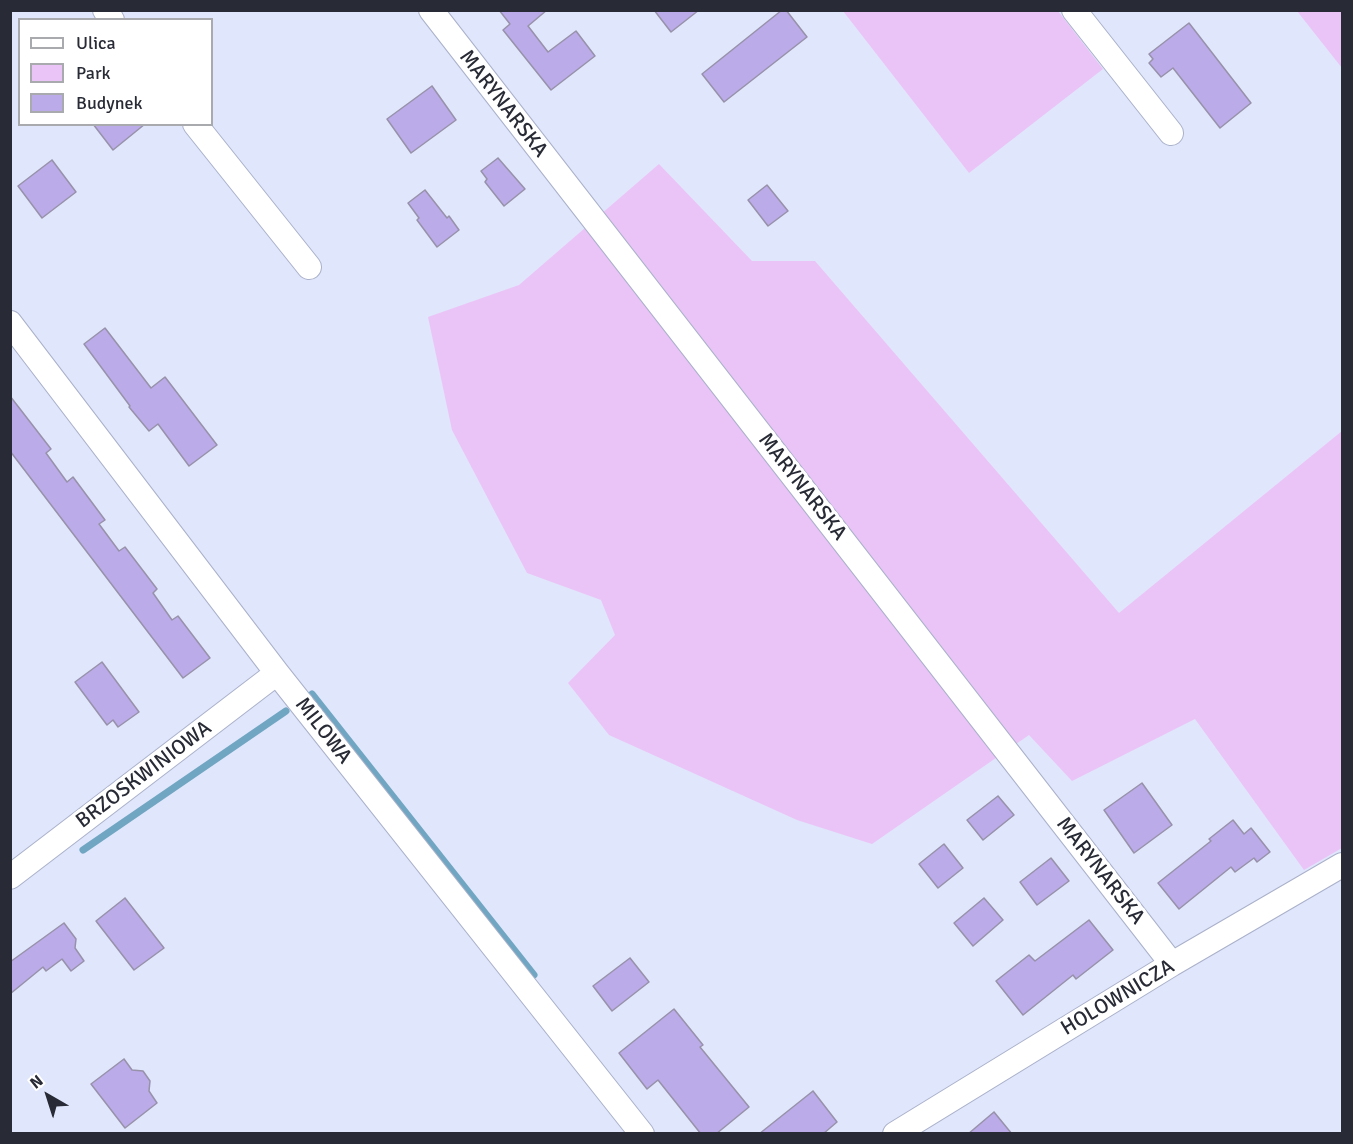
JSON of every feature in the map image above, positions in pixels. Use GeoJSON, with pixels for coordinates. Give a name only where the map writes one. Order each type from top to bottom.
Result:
{"type":"FeatureCollection","features":[{"type":"Feature","properties":{"kind":"street","name":"MARYNARSKA"},"geometry":{"type":"LineString","coordinates":[[431,10],[1172,964]]}},
{"type":"Feature","properties":{"kind":"street"},"geometry":{"type":"LineString","coordinates":[[1074,10],[1171,133]]}},
{"type":"Feature","properties":{"kind":"street"},"geometry":{"type":"LineString","coordinates":[[197,126],[309,267]]}},
{"type":"Feature","properties":{"kind":"street","name":"MILOWA"},"geometry":{"type":"LineString","coordinates":[[10,323],[277,673],[642,1134]]}},
{"type":"Feature","properties":{"kind":"street","name":"BRZOSKWINIOWA"},"geometry":{"type":"LineString","coordinates":[[10,878],[277,673]]}},
{"type":"Feature","properties":{"kind":"street","name":"HOLOWNICZA"},"geometry":{"type":"LineString","coordinates":[[895,1134],[1172,964],[1342,865]]}},
{"type":"Feature","properties":{"kind":"green space"},"geometry":{"type":"Polygon","coordinates":[[[843,11],[1058,11],[1103,69],[969,173],[843,11]]]}},
{"type":"Feature","properties":{"kind":"green space"},"geometry":{"type":"Polygon","coordinates":[[[1297,11],[1342,11],[1342,68],[1297,11]]]}},
{"type":"Feature","properties":{"kind":"green space"},"geometry":{"type":"Polygon","coordinates":[[[659,164],[752,261],[815,261],[1119,613],[1342,431],[1342,848],[1304,870],[1195,719],[1072,781],[1029,735],[872,844],[797,820],[609,735],[568,683],[615,635],[601,600],[527,573],[452,430],[428,317],[519,285],[659,164]]]}},
{"type":"Feature","properties":{"kind":"building"},"geometry":{"type":"Polygon","coordinates":[[[499,10],[547,10],[528,26],[548,52],[576,31],[595,56],[551,90],[503,30],[510,24],[499,10]]]}},
{"type":"Feature","properties":{"kind":"building"},"geometry":{"type":"Polygon","coordinates":[[[654,10],[699,10],[671,32],[654,10]]]}},
{"type":"Feature","properties":{"kind":"building"},"geometry":{"type":"Polygon","coordinates":[[[782,10],[786,10],[807,37],[724,102],[702,74],[782,10]]]}},
{"type":"Feature","properties":{"kind":"building"},"geometry":{"type":"Polygon","coordinates":[[[1189,23],[1251,103],[1220,128],[1173,68],[1161,77],[1149,63],[1153,59],[1149,54],[1189,23]]]}},
{"type":"Feature","properties":{"kind":"building"},"geometry":{"type":"Polygon","coordinates":[[[432,86],[456,120],[411,153],[387,119],[432,86]]]}},
{"type":"Feature","properties":{"kind":"building"},"geometry":{"type":"Polygon","coordinates":[[[95,126],[143,126],[113,150],[95,126]]]}},
{"type":"Feature","properties":{"kind":"building"},"geometry":{"type":"Polygon","coordinates":[[[498,158],[525,189],[504,206],[485,182],[487,179],[481,171],[498,158]]]}},
{"type":"Feature","properties":{"kind":"building"},"geometry":{"type":"Polygon","coordinates":[[[52,160],[76,192],[42,218],[18,186],[52,160]]]}},
{"type":"Feature","properties":{"kind":"building"},"geometry":{"type":"Polygon","coordinates":[[[767,185],[788,211],[768,226],[748,200],[767,185]]]}},
{"type":"Feature","properties":{"kind":"building"},"geometry":{"type":"Polygon","coordinates":[[[425,190],[459,230],[437,247],[417,220],[419,218],[408,203],[425,190]]]}},
{"type":"Feature","properties":{"kind":"building"},"geometry":{"type":"Polygon","coordinates":[[[105,328],[151,388],[165,377],[217,445],[189,466],[158,424],[149,431],[84,344],[105,328]]]}},
{"type":"Feature","properties":{"kind":"building"},"geometry":{"type":"Polygon","coordinates":[[[10,396],[51,449],[46,453],[67,482],[73,477],[105,520],[99,524],[119,551],[125,547],[157,589],[153,593],[172,620],[178,616],[210,658],[183,678],[10,451],[10,396]]]}},
{"type":"Feature","properties":{"kind":"building"},"geometry":{"type":"Polygon","coordinates":[[[102,662],[139,712],[118,727],[113,720],[107,725],[75,682],[102,662]]]}},
{"type":"Feature","properties":{"kind":"building"},"geometry":{"type":"Polygon","coordinates":[[[1142,783],[1172,825],[1134,853],[1104,810],[1142,783]]]}},
{"type":"Feature","properties":{"kind":"building"},"geometry":{"type":"Polygon","coordinates":[[[998,796],[1014,815],[983,840],[967,820],[998,796]]]}},
{"type":"Feature","properties":{"kind":"building"},"geometry":{"type":"Polygon","coordinates":[[[1233,820],[1244,834],[1251,828],[1270,852],[1257,862],[1254,858],[1235,872],[1231,867],[1179,909],[1158,883],[1211,841],[1209,839],[1233,820]]]}},
{"type":"Feature","properties":{"kind":"building"},"geometry":{"type":"Polygon","coordinates":[[[944,844],[963,868],[938,888],[919,864],[944,844]]]}},
{"type":"Feature","properties":{"kind":"building"},"geometry":{"type":"Polygon","coordinates":[[[1051,858],[1069,881],[1037,905],[1020,882],[1051,858]]]}},
{"type":"Feature","properties":{"kind":"building"},"geometry":{"type":"Polygon","coordinates":[[[125,898],[164,948],[134,970],[96,921],[125,898]]]}},
{"type":"Feature","properties":{"kind":"building"},"geometry":{"type":"Polygon","coordinates":[[[984,898],[1003,920],[973,946],[954,923],[984,898]]]}},
{"type":"Feature","properties":{"kind":"building"},"geometry":{"type":"Polygon","coordinates":[[[1089,920],[1113,950],[1076,979],[1073,975],[1023,1015],[996,981],[1029,955],[1035,961],[1089,920]]]}},
{"type":"Feature","properties":{"kind":"building"},"geometry":{"type":"Polygon","coordinates":[[[64,923],[76,939],[75,948],[84,961],[71,971],[62,959],[46,971],[43,967],[10,994],[10,962],[64,923]]]}},
{"type":"Feature","properties":{"kind":"building"},"geometry":{"type":"Polygon","coordinates":[[[630,958],[649,982],[612,1011],[593,986],[630,958]]]}},
{"type":"Feature","properties":{"kind":"building"},"geometry":{"type":"Polygon","coordinates":[[[674,1009],[703,1045],[700,1047],[749,1107],[716,1134],[701,1134],[658,1080],[647,1089],[619,1053],[674,1009]]]}},
{"type":"Feature","properties":{"kind":"building"},"geometry":{"type":"Polygon","coordinates":[[[124,1059],[132,1070],[143,1071],[150,1081],[149,1091],[157,1103],[125,1128],[91,1084],[124,1059]]]}},
{"type":"Feature","properties":{"kind":"building"},"geometry":{"type":"Polygon","coordinates":[[[813,1091],[837,1122],[823,1134],[759,1134],[813,1091]]]}},
{"type":"Feature","properties":{"kind":"building"},"geometry":{"type":"Polygon","coordinates":[[[994,1112],[1012,1134],[968,1134],[994,1112]]]}},
{"type":"Feature","properties":{"kind":"waterway"},"geometry":{"type":"LineString","coordinates":[[312,694],[534,975]]}},
{"type":"Feature","properties":{"kind":"waterway"},"geometry":{"type":"LineString","coordinates":[[83,850],[286,711]]}}]}
